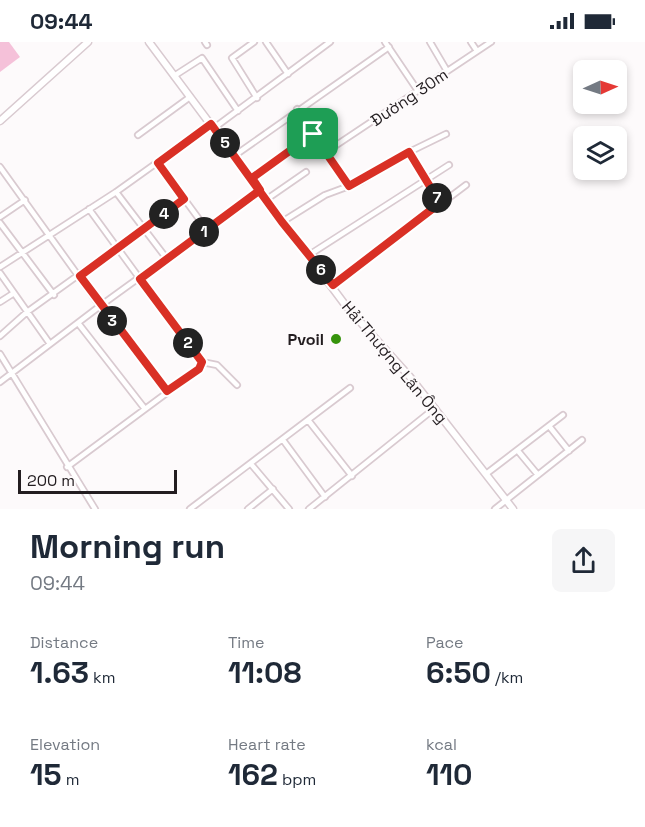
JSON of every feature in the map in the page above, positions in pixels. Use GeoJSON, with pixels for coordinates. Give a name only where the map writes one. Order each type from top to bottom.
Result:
{"type":"FeatureCollection","features":[{"type":"Feature","properties":{"kind":"street"},"geometry":{"type":"LineString","coordinates":[[0,121],[88,42]]}},
{"type":"Feature","properties":{"kind":"street","name":"Hải Thượng Lãn Ông"},"geometry":{"type":"LineString","coordinates":[[149,42],[252,178],[282,222],[333,285],[346,306],[410,376],[513,509]]}},
{"type":"Feature","properties":{"kind":"street"},"geometry":{"type":"LineString","coordinates":[[254,42],[232,58],[257,98]]}},
{"type":"Feature","properties":{"kind":"street"},"geometry":{"type":"LineString","coordinates":[[267,42],[288,74]]}},
{"type":"Feature","properties":{"kind":"street"},"geometry":{"type":"LineString","coordinates":[[0,267],[238,111],[330,42]]}},
{"type":"Feature","properties":{"kind":"street"},"geometry":{"type":"LineString","coordinates":[[385,42],[418,91]]}},
{"type":"Feature","properties":{"kind":"street"},"geometry":{"type":"LineString","coordinates":[[430,42],[447,71]]}},
{"type":"Feature","properties":{"kind":"street"},"geometry":{"type":"LineString","coordinates":[[471,42],[477,51]]}},
{"type":"Feature","properties":{"kind":"street","name":"Đường 30m"},"geometry":{"type":"LineString","coordinates":[[326,152],[491,42]]}},
{"type":"Feature","properties":{"kind":"street"},"geometry":{"type":"LineString","coordinates":[[234,156],[297,109],[389,48]]}},
{"type":"Feature","properties":{"kind":"street"},"geometry":{"type":"LineString","coordinates":[[174,76],[202,58],[238,111]]}},
{"type":"Feature","properties":{"kind":"street"},"geometry":{"type":"LineString","coordinates":[[138,135],[190,97]]}},
{"type":"Feature","properties":{"kind":"street"},"geometry":{"type":"LineString","coordinates":[[297,109],[349,186]]}},
{"type":"Feature","properties":{"kind":"street"},"geometry":{"type":"LineString","coordinates":[[252,178],[313,134]]}},
{"type":"Feature","properties":{"kind":"street"},"geometry":{"type":"LineString","coordinates":[[282,222],[325,195],[349,186],[446,134]]}},
{"type":"Feature","properties":{"kind":"street"},"geometry":{"type":"LineString","coordinates":[[409,152],[440,203]]}},
{"type":"Feature","properties":{"kind":"street"},"geometry":{"type":"LineString","coordinates":[[158,163],[207,230]]}},
{"type":"Feature","properties":{"kind":"street"},"geometry":{"type":"LineString","coordinates":[[309,255],[449,165]]}},
{"type":"Feature","properties":{"kind":"street"},"geometry":{"type":"LineString","coordinates":[[0,168],[100,306],[167,391]]}},
{"type":"Feature","properties":{"kind":"street"},"geometry":{"type":"LineString","coordinates":[[267,199],[306,172]]}},
{"type":"Feature","properties":{"kind":"street"},"geometry":{"type":"LineString","coordinates":[[333,285],[466,185]]}},
{"type":"Feature","properties":{"kind":"street"},"geometry":{"type":"LineString","coordinates":[[0,382],[260,190]]}},
{"type":"Feature","properties":{"kind":"street"},"geometry":{"type":"LineString","coordinates":[[116,192],[167,259]]}},
{"type":"Feature","properties":{"kind":"street"},"geometry":{"type":"LineString","coordinates":[[0,336],[27,312],[54,295],[184,199]]}},
{"type":"Feature","properties":{"kind":"street"},"geometry":{"type":"LineString","coordinates":[[0,217],[25,200]]}},
{"type":"Feature","properties":{"kind":"street"},"geometry":{"type":"LineString","coordinates":[[88,209],[202,362],[217,365],[237,384]]}},
{"type":"Feature","properties":{"kind":"street"},"geometry":{"type":"LineString","coordinates":[[0,223],[54,295]]}},
{"type":"Feature","properties":{"kind":"street"},"geometry":{"type":"LineString","coordinates":[[0,273],[50,344]]}},
{"type":"Feature","properties":{"kind":"street"},"geometry":{"type":"LineString","coordinates":[[0,302],[14,293]]}},
{"type":"Feature","properties":{"kind":"street"},"geometry":{"type":"LineString","coordinates":[[78,323],[145,409]]}},
{"type":"Feature","properties":{"kind":"street"},"geometry":{"type":"LineString","coordinates":[[0,354],[93,507],[84,509]]}},
{"type":"Feature","properties":{"kind":"street"},"geometry":{"type":"LineString","coordinates":[[67,467],[199,369],[202,362]]}},
{"type":"Feature","properties":{"kind":"street"},"geometry":{"type":"LineString","coordinates":[[190,509],[351,388]]}},
{"type":"Feature","properties":{"kind":"street"},"geometry":{"type":"LineString","coordinates":[[309,509],[435,408]]}},
{"type":"Feature","properties":{"kind":"street"},"geometry":{"type":"LineString","coordinates":[[486,474],[563,415]]}},
{"type":"Feature","properties":{"kind":"street"},"geometry":{"type":"LineString","coordinates":[[309,420],[352,476]]}},
{"type":"Feature","properties":{"kind":"street"},"geometry":{"type":"LineString","coordinates":[[549,426],[569,451]]}},
{"type":"Feature","properties":{"kind":"street"},"geometry":{"type":"LineString","coordinates":[[283,440],[325,497]]}},
{"type":"Feature","properties":{"kind":"street"},"geometry":{"type":"LineString","coordinates":[[495,509],[582,440]]}},
{"type":"Feature","properties":{"kind":"street"},"geometry":{"type":"LineString","coordinates":[[518,451],[538,475]]}},
{"type":"Feature","properties":{"kind":"street"},"geometry":{"type":"LineString","coordinates":[[251,464],[290,509]]}},
{"type":"Feature","properties":{"kind":"street"},"geometry":{"type":"LineString","coordinates":[[248,509],[273,489]]}},
{"type":"Feature","properties":{"kind":"shaded area"},"geometry":{"type":"Polygon","coordinates":[[[0,42],[9,42],[20,57],[0,72],[0,42]]]}},
{"type":"Feature","properties":{"kind":"place","name":"Pvoil"},"geometry":{"type":"Point","coordinates":[336,339]}},
{"type":"Feature","properties":{"kind":"route"},"geometry":{"type":"LineString","coordinates":[[313,134],[252,178],[260,190],[140,279],[202,362],[199,369],[167,391],[100,306],[80,276],[184,199],[158,163],[211,124],[252,178],[282,222],[333,285],[440,203],[409,152],[382,166],[360,182],[349,186],[313,134]]}}]}
